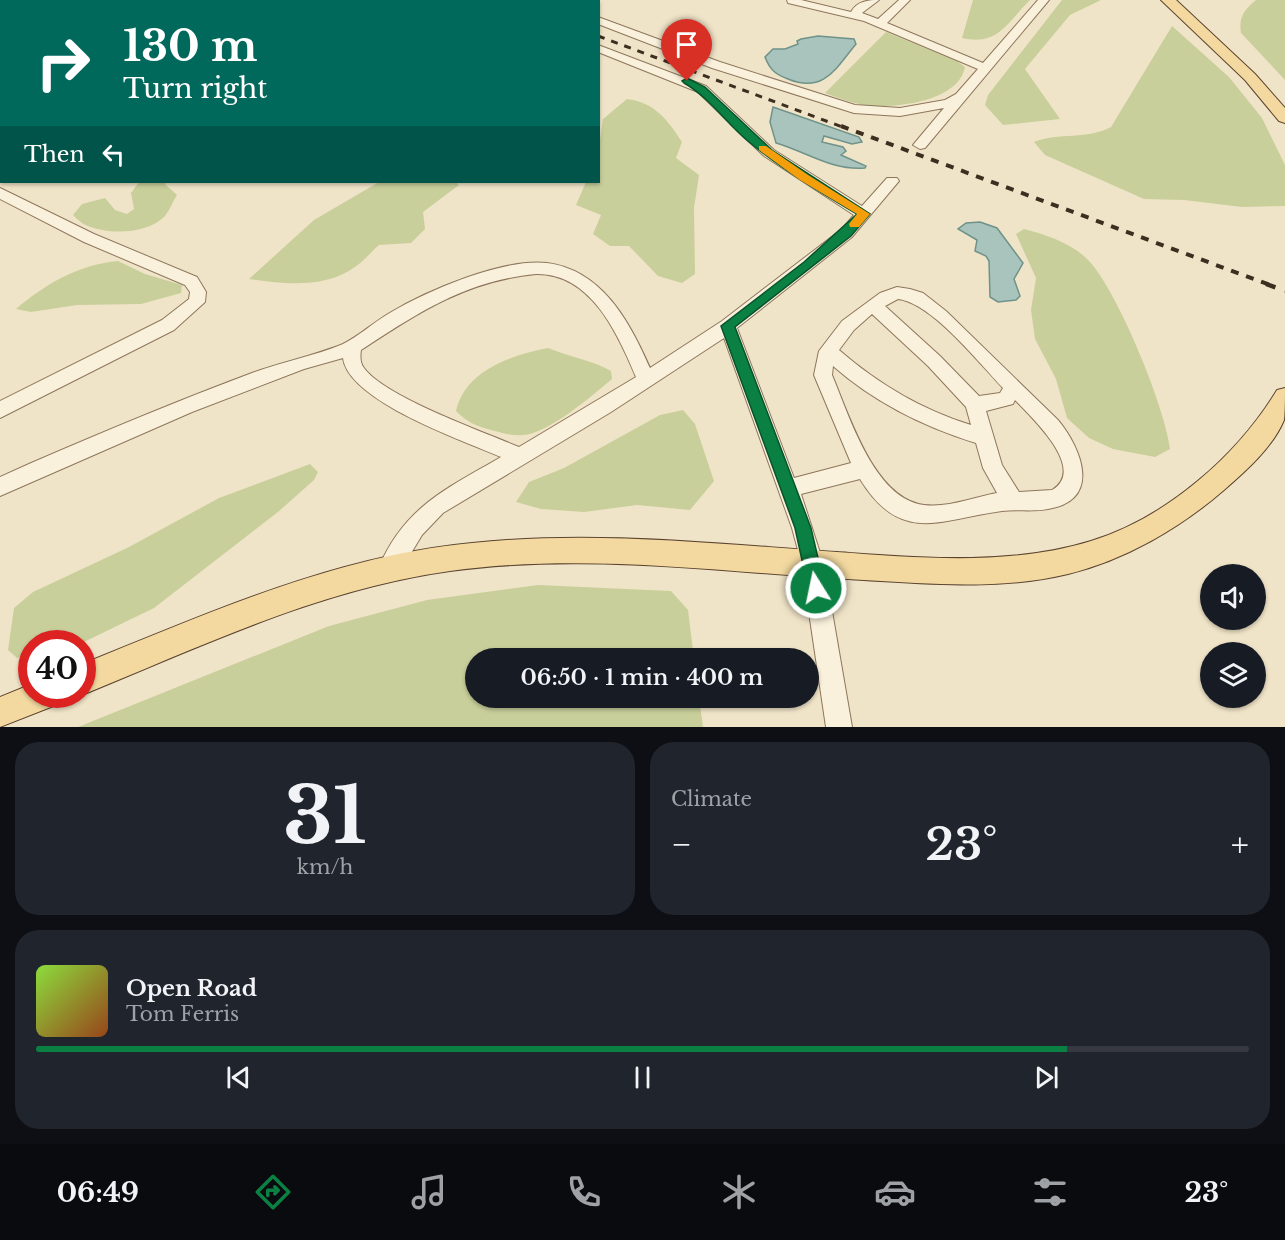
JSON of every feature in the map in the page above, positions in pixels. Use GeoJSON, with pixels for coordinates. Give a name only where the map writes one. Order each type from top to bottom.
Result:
{"type":"FeatureCollection","features":[{"type":"Feature","properties":{"kind":"main road"},"geometry":{"type":"LineString","coordinates":[[1168,0],[1250,77],[1285,118]]}},
{"type":"Feature","properties":{"kind":"main road"},"geometry":{"type":"LineString","coordinates":[[96,674],[285,599],[390,567],[447,558],[538,550],[623,550],[924,570],[1001,569],[1092,554],[1126,540],[1157,523],[1192,501],[1222,477],[1246,454],[1285,397]]}},
{"type":"Feature","properties":{"kind":"main road"},"geometry":{"type":"LineString","coordinates":[[0,712],[18,705]]}},
{"type":"Feature","properties":{"kind":"street"},"geometry":{"type":"LineString","coordinates":[[863,18],[855,11],[874,0]]}},
{"type":"Feature","properties":{"kind":"street"},"geometry":{"type":"LineString","coordinates":[[879,25],[905,0]]}},
{"type":"Feature","properties":{"kind":"street"},"geometry":{"type":"LineString","coordinates":[[920,145],[1044,0]]}},
{"type":"Feature","properties":{"kind":"street"},"geometry":{"type":"LineString","coordinates":[[792,1],[863,18],[985,68]]}},
{"type":"Feature","properties":{"kind":"street"},"geometry":{"type":"LineString","coordinates":[[600,21],[716,65],[854,109],[900,112],[949,103],[960,97]]}},
{"type":"Feature","properties":{"kind":"street"},"geometry":{"type":"LineString","coordinates":[[600,49],[687,81],[702,89],[751,138],[770,153],[804,178],[864,214]]}},
{"type":"Feature","properties":{"kind":"street"},"geometry":{"type":"LineString","coordinates":[[390,567],[414,528],[436,506],[646,380],[728,326],[847,233],[892,181]]}},
{"type":"Feature","properties":{"kind":"street"},"geometry":{"type":"LineString","coordinates":[[0,193],[89,238],[190,281],[198,292],[197,302],[168,325],[0,410]]}},
{"type":"Feature","properties":{"kind":"street"},"geometry":{"type":"LineString","coordinates":[[0,487],[83,449],[299,364],[352,347],[364,336],[436,294],[464,283],[527,269],[549,269],[566,274],[605,303],[622,326],[646,380]]}},
{"type":"Feature","properties":{"kind":"street"},"geometry":{"type":"LineString","coordinates":[[897,293],[914,296],[964,336],[1062,440],[1074,469],[1072,483],[1065,493],[1054,499],[1042,501],[1013,501],[923,515],[904,511],[890,502],[863,469],[823,375],[821,365],[837,338],[873,304],[881,297],[897,293]]}},
{"type":"Feature","properties":{"kind":"street"},"geometry":{"type":"LineString","coordinates":[[873,304],[934,361],[974,403],[993,468],[1013,501]]}},
{"type":"Feature","properties":{"kind":"street"},"geometry":{"type":"LineString","coordinates":[[728,326],[789,488],[813,564],[839,727]]}},
{"type":"Feature","properties":{"kind":"street"},"geometry":{"type":"LineString","coordinates":[[352,347],[351,359],[357,374],[382,394],[520,456]]}},
{"type":"Feature","properties":{"kind":"street"},"geometry":{"type":"LineString","coordinates":[[828,351],[849,370],[898,402],[938,423],[983,436]]}},
{"type":"Feature","properties":{"kind":"street"},"geometry":{"type":"LineString","coordinates":[[974,403],[985,404],[1006,399],[1014,387]]}},
{"type":"Feature","properties":{"kind":"street"},"geometry":{"type":"LineString","coordinates":[[789,488],[863,469]]}},
{"type":"Feature","properties":{"kind":"green space"},"geometry":{"type":"Polygon","coordinates":[[[973,0],[1030,0],[1007,25],[993,36],[974,40],[962,38],[973,0]]]}},
{"type":"Feature","properties":{"kind":"green space"},"geometry":{"type":"Polygon","coordinates":[[[1062,0],[1101,0],[1070,15],[1025,69],[1060,119],[1003,125],[985,105],[988,95],[1062,0]]]}},
{"type":"Feature","properties":{"kind":"green space"},"geometry":{"type":"Polygon","coordinates":[[[1256,0],[1285,0],[1285,80],[1241,33],[1243,14],[1256,0]]]}},
{"type":"Feature","properties":{"kind":"green space"},"geometry":{"type":"Polygon","coordinates":[[[1172,26],[1229,77],[1262,118],[1285,165],[1285,206],[1242,207],[1184,200],[1144,199],[1045,155],[1034,142],[1053,137],[1092,133],[1111,127],[1172,26]]]}},
{"type":"Feature","properties":{"kind":"green space"},"geometry":{"type":"Polygon","coordinates":[[[886,32],[957,61],[965,67],[961,78],[941,94],[900,105],[863,105],[825,93],[886,32]]]}},
{"type":"Feature","properties":{"kind":"green space"},"geometry":{"type":"Polygon","coordinates":[[[627,99],[653,108],[666,120],[682,142],[676,158],[699,175],[694,208],[695,274],[682,283],[658,276],[629,246],[610,246],[593,234],[601,215],[576,205],[586,183],[600,183],[600,140],[603,119],[627,99]]]}},
{"type":"Feature","properties":{"kind":"green space"},"geometry":{"type":"Polygon","coordinates":[[[138,183],[166,183],[177,195],[165,216],[158,222],[139,229],[106,231],[86,225],[73,215],[82,204],[105,198],[115,210],[127,214],[134,209],[131,193],[138,183]]]}},
{"type":"Feature","properties":{"kind":"green space"},"geometry":{"type":"Polygon","coordinates":[[[377,183],[457,183],[459,185],[423,212],[425,229],[411,243],[379,245],[358,265],[343,274],[331,279],[304,283],[249,279],[314,220],[377,183]]]}},
{"type":"Feature","properties":{"kind":"green space"},"geometry":{"type":"Polygon","coordinates":[[[1024,229],[1048,236],[1073,248],[1098,272],[1111,293],[1137,348],[1159,406],[1170,449],[1155,457],[1113,449],[1089,438],[1067,418],[1056,379],[1035,339],[1031,310],[1036,278],[1016,234],[1024,229]]]}},
{"type":"Feature","properties":{"kind":"green space"},"geometry":{"type":"Polygon","coordinates":[[[118,261],[145,274],[182,285],[181,293],[141,304],[77,305],[31,312],[16,309],[39,291],[64,277],[90,266],[118,261]]]}},
{"type":"Feature","properties":{"kind":"green space"},"geometry":{"type":"Polygon","coordinates":[[[548,348],[604,367],[611,371],[612,379],[570,413],[533,433],[515,435],[491,430],[472,423],[456,411],[469,385],[480,375],[505,360],[548,348]]]}},
{"type":"Feature","properties":{"kind":"green space"},"geometry":{"type":"Polygon","coordinates":[[[683,410],[695,424],[714,481],[690,510],[637,505],[584,512],[541,509],[516,502],[529,482],[564,468],[660,415],[683,410]]]}},
{"type":"Feature","properties":{"kind":"green space"},"geometry":{"type":"Polygon","coordinates":[[[310,464],[318,472],[314,480],[278,512],[154,608],[96,636],[96,630],[18,630],[18,658],[8,650],[14,608],[33,592],[129,547],[219,498],[310,464]]]}},
{"type":"Feature","properties":{"kind":"green space"},"geometry":{"type":"Polygon","coordinates":[[[538,585],[671,591],[688,610],[693,648],[465,648],[465,708],[700,708],[703,727],[78,727],[329,626],[427,600],[538,585]]]}},
{"type":"Feature","properties":{"kind":"water"},"geometry":{"type":"Polygon","coordinates":[[[818,36],[854,39],[856,44],[835,70],[820,81],[800,83],[788,79],[774,71],[765,57],[773,49],[785,49],[798,44],[797,41],[801,39],[818,36]]]}},
{"type":"Feature","properties":{"kind":"water"},"geometry":{"type":"Polygon","coordinates":[[[773,107],[859,137],[862,142],[852,144],[824,136],[822,142],[843,147],[846,151],[841,155],[866,166],[865,168],[831,164],[776,143],[770,122],[773,107]]]}},
{"type":"Feature","properties":{"kind":"water"},"geometry":{"type":"Polygon","coordinates":[[[980,222],[997,228],[1023,263],[1014,279],[1020,296],[1016,300],[998,302],[990,297],[989,261],[986,256],[975,251],[977,240],[958,229],[966,223],[980,222]]]}},
{"type":"Feature","properties":{"kind":"railway"},"geometry":{"type":"LineString","coordinates":[[600,37],[845,128]]}},
{"type":"Feature","properties":{"kind":"railway"},"geometry":{"type":"LineString","coordinates":[[841,126],[1270,285]]}},
{"type":"Feature","properties":{"kind":"railway"},"geometry":{"type":"LineString","coordinates":[[1266,284],[1285,291]]}},
{"type":"Feature","properties":{"kind":"slow traffic"},"geometry":{"type":"LineString","coordinates":[[763,148],[804,178],[864,214],[855,224]]}},
{"type":"Feature","properties":{"kind":"route"},"geometry":{"type":"LineString","coordinates":[[687,81],[702,89],[751,138],[770,153],[804,178],[864,214],[847,233],[728,326],[803,528],[813,564],[816,588]]}}]}
